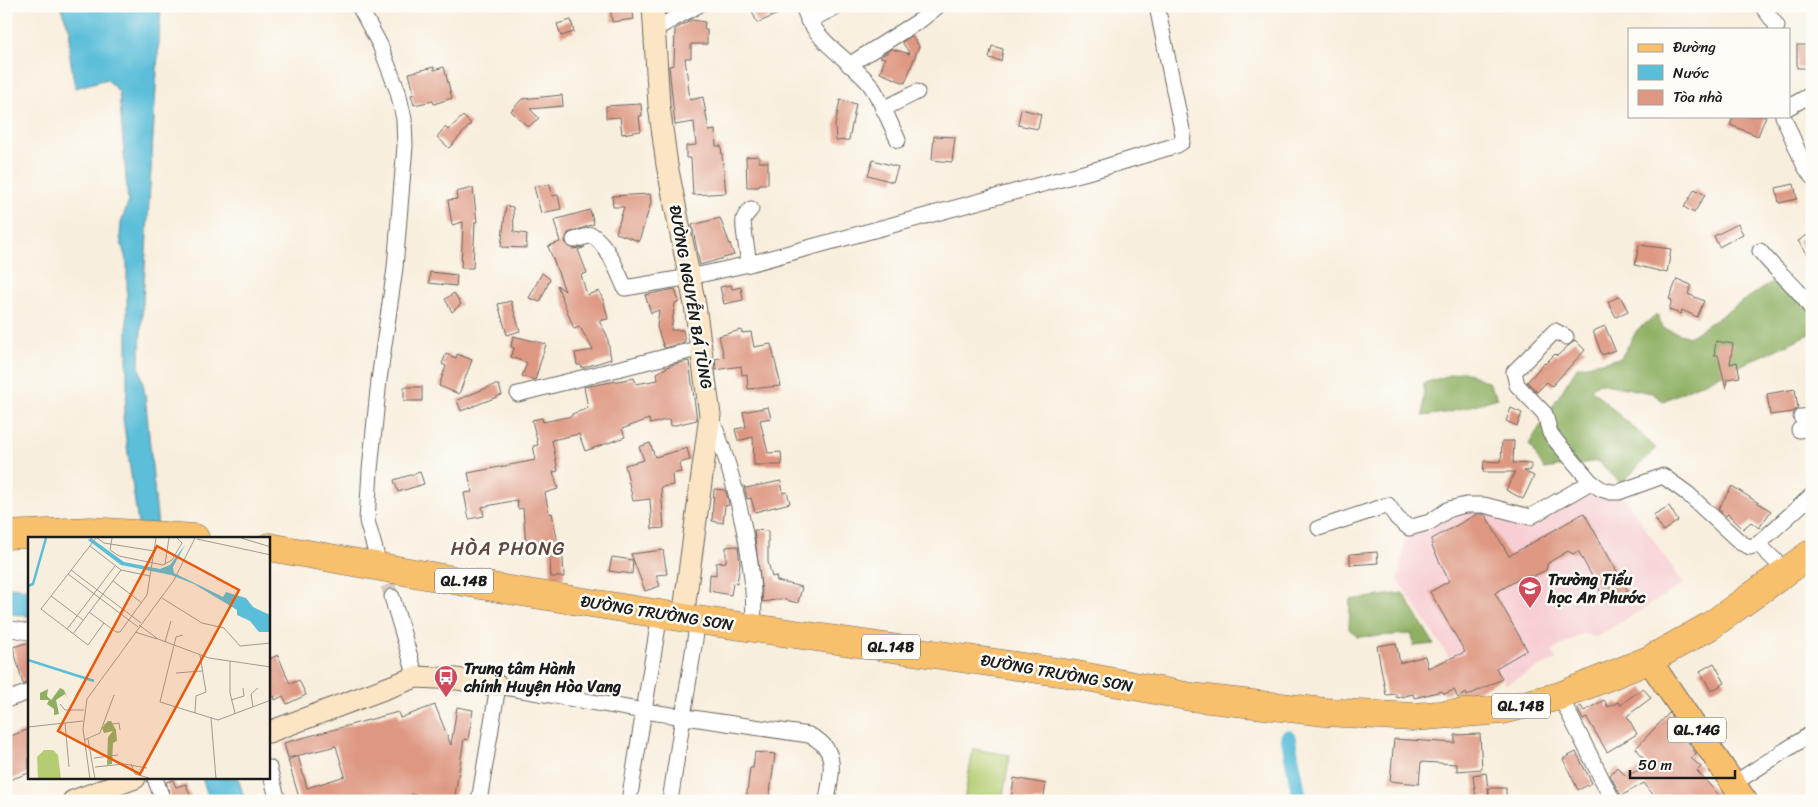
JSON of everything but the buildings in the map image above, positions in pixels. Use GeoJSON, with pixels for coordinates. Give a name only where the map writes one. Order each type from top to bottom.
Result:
{"type":"FeatureCollection","features":[{"type":"Feature","properties":{"kind":"highway"},"geometry":{"type":"LineString","coordinates":[[6,536],[90,531],[175,537]]}},
{"type":"Feature","properties":{"kind":"highway","name":"ĐƯỜNG TRƯỜNG SƠN"},"geometry":{"type":"LineString","coordinates":[[270,547],[680,618],[958,656],[1191,697],[1325,712],[1413,717],[1502,710],[1560,696],[1648,660],[1710,626],[1812,554]]}},
{"type":"Feature","properties":{"kind":"main road","name":"ĐƯỜNG NGUYỄN BÁ TÙNG"},"geometry":{"type":"LineString","coordinates":[[653,6],[659,106],[666,157],[690,278],[710,416],[680,618]]}},
{"type":"Feature","properties":{"kind":"main road","name":"QL.14G"},"geometry":{"type":"LineString","coordinates":[[1648,660],[1739,792]]}},
{"type":"Feature","properties":{"kind":"main road"},"geometry":{"type":"LineString","coordinates":[[270,732],[416,677],[457,679],[498,686]]}},
{"type":"Feature","properties":{"kind":"main road"},"geometry":{"type":"LineString","coordinates":[[74,801],[130,780]]}},
{"type":"Feature","properties":{"kind":"street"},"geometry":{"type":"LineString","coordinates":[[359,6],[380,45],[398,92],[404,119],[405,146],[396,268],[379,380],[370,470],[367,521],[376,553]]}},
{"type":"Feature","properties":{"kind":"street"},"geometry":{"type":"LineString","coordinates":[[655,28],[697,6]]}},
{"type":"Feature","properties":{"kind":"street"},"geometry":{"type":"LineString","coordinates":[[838,6],[806,13],[822,39],[869,83],[898,140]]}},
{"type":"Feature","properties":{"kind":"street"},"geometry":{"type":"LineString","coordinates":[[849,65],[922,19],[938,6]]}},
{"type":"Feature","properties":{"kind":"street"},"geometry":{"type":"LineString","coordinates":[[574,240],[584,236],[592,235],[596,237],[610,256],[625,288],[690,278],[1102,168],[1182,142],[1157,6]]}},
{"type":"Feature","properties":{"kind":"street"},"geometry":{"type":"LineString","coordinates":[[1762,6],[1777,26],[1776,28]]}},
{"type":"Feature","properties":{"kind":"street"},"geometry":{"type":"LineString","coordinates":[[882,109],[917,92]]}},
{"type":"Feature","properties":{"kind":"street"},"geometry":{"type":"LineString","coordinates":[[1790,107],[1812,94]]}},
{"type":"Feature","properties":{"kind":"street"},"geometry":{"type":"LineString","coordinates":[[1784,118],[1804,165],[1812,177]]}},
{"type":"Feature","properties":{"kind":"street"},"geometry":{"type":"LineString","coordinates":[[748,264],[747,243],[743,226],[744,218],[751,209]]}},
{"type":"Feature","properties":{"kind":"street"},"geometry":{"type":"LineString","coordinates":[[1760,251],[1771,265],[1792,282],[1812,310]]}},
{"type":"Feature","properties":{"kind":"street"},"geometry":{"type":"LineString","coordinates":[[1566,337],[1556,331],[1514,372],[1514,377],[1517,385],[1545,414],[1550,433],[1556,441],[1591,482],[1601,489],[1619,492],[1663,476],[1688,494],[1741,543],[1750,547],[1758,544],[1812,495]]}},
{"type":"Feature","properties":{"kind":"street"},"geometry":{"type":"LineString","coordinates":[[518,394],[701,348]]}},
{"type":"Feature","properties":{"kind":"street"},"geometry":{"type":"LineString","coordinates":[[710,416],[726,460],[746,547],[754,605],[753,628]]}},
{"type":"Feature","properties":{"kind":"street"},"geometry":{"type":"LineString","coordinates":[[1319,528],[1388,505],[1397,518],[1409,528],[1430,522],[1449,509],[1466,505],[1484,505],[1530,517],[1591,482]]}},
{"type":"Feature","properties":{"kind":"street"},"geometry":{"type":"LineString","coordinates":[[1758,544],[1787,572]]}},
{"type":"Feature","properties":{"kind":"street"},"geometry":{"type":"LineString","coordinates":[[392,597],[416,677]]}},
{"type":"Feature","properties":{"kind":"street"},"geometry":{"type":"LineString","coordinates":[[628,801],[644,711],[680,618]]}},
{"type":"Feature","properties":{"kind":"street"},"geometry":{"type":"LineString","coordinates":[[670,801],[684,716],[680,618]]}},
{"type":"Feature","properties":{"kind":"street"},"geometry":{"type":"LineString","coordinates":[[6,628],[28,632]]}},
{"type":"Feature","properties":{"kind":"street"},"geometry":{"type":"LineString","coordinates":[[479,801],[498,686],[644,711],[809,735],[821,740],[830,753],[832,769],[826,801]]}},
{"type":"Feature","properties":{"kind":"street"},"geometry":{"type":"LineString","coordinates":[[6,700],[28,692]]}},
{"type":"Feature","properties":{"kind":"street"},"geometry":{"type":"LineString","coordinates":[[1560,696],[1613,801]]}},
{"type":"Feature","properties":{"kind":"street"},"geometry":{"type":"LineString","coordinates":[[1739,792],[1812,733]]}},
{"type":"Feature","properties":{"kind":"street"},"geometry":{"type":"LineString","coordinates":[[270,772],[278,801]]}},
{"type":"Feature","properties":{"kind":"street"},"geometry":{"type":"LineString","coordinates":[[156,780],[163,801]]}},
{"type":"Feature","properties":{"kind":"shaded area","name":"Trường Tiểu học An Phước"},"geometry":{"type":"Polygon","coordinates":[[[1592,486],[1622,495],[1684,584],[1596,637],[1582,634],[1552,651],[1556,659],[1506,684],[1483,642],[1450,659],[1398,580],[1406,537],[1445,510],[1453,507],[1532,520],[1592,486]]]}},
{"type":"Feature","properties":{"kind":"green space"},"geometry":{"type":"Polygon","coordinates":[[[1772,282],[1795,299],[1812,289],[1812,333],[1663,401],[1652,393],[1599,383],[1591,389],[1656,448],[1621,484],[1598,461],[1544,469],[1529,444],[1577,367],[1621,358],[1637,330],[1657,315],[1663,328],[1689,337],[1772,282]]]}},
{"type":"Feature","properties":{"kind":"green space"},"geometry":{"type":"Polygon","coordinates":[[[1463,371],[1488,382],[1498,398],[1451,412],[1423,416],[1424,383],[1463,371]]]}},
{"type":"Feature","properties":{"kind":"green space"},"geometry":{"type":"Polygon","coordinates":[[[1403,593],[1434,644],[1414,646],[1412,634],[1357,637],[1349,629],[1350,600],[1403,593]]]}},
{"type":"Feature","properties":{"kind":"green space"},"geometry":{"type":"Polygon","coordinates":[[[973,749],[1010,755],[1002,801],[964,801],[973,749]]]}},
{"type":"Feature","properties":{"kind":"water"},"geometry":{"type":"Polygon","coordinates":[[[60,6],[161,6],[139,365],[145,394],[159,537],[140,537],[123,418],[127,393],[127,264],[120,237],[121,223],[128,203],[119,92],[107,79],[75,88],[69,50],[70,30],[60,6]]]}},
{"type":"Feature","properties":{"kind":"water"},"geometry":{"type":"Polygon","coordinates":[[[6,587],[28,589],[28,616],[6,613],[6,587]]]}},
{"type":"Feature","properties":{"kind":"water"},"geometry":{"type":"Polygon","coordinates":[[[203,780],[239,780],[245,801],[210,801],[203,780]]]}},
{"type":"Feature","properties":{"kind":"waterway"},"geometry":{"type":"LineString","coordinates":[[1288,737],[1300,801]]}},
{"type":"Feature","properties":{"kind":"tunnel"},"geometry":{"type":"LineString","coordinates":[[380,563],[392,597]]}},
{"type":"Feature","properties":{"kind":"place","name":"Trường Tiểu học An Phước"},"geometry":{"type":"Point","coordinates":[1530,609]}},
{"type":"Feature","properties":{"kind":"place","name":"Trung tâm Hành chính Huyện Hòa Vang"},"geometry":{"type":"Point","coordinates":[446,698]}},
{"type":"Feature","properties":{"kind":"district","name":"HÒA PHONG"},"geometry":{"type":"Point","coordinates":[508,548]}}]}
